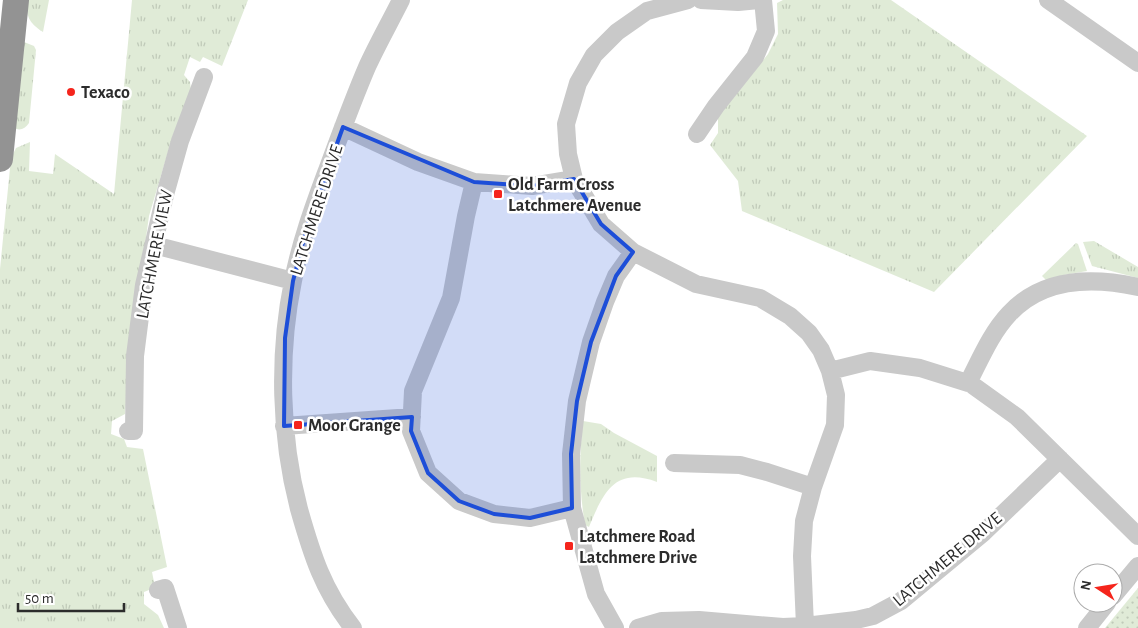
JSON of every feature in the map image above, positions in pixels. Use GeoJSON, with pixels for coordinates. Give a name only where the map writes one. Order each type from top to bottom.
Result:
{"type":"FeatureCollection","features":[{"type":"Feature","properties":{"kind":"highway"},"geometry":{"type":"LineString","coordinates":[[0,159],[16,0]]}},
{"type":"Feature","properties":{"kind":"street","name":"LATCHMERE DRIVE"},"geometry":{"type":"LineString","coordinates":[[353,628],[340,612],[325,586],[307,538],[290,475],[284,426],[285,338],[292,281],[306,227],[367,67],[401,0]]}},
{"type":"Feature","properties":{"kind":"street"},"geometry":{"type":"LineString","coordinates":[[688,0],[644,5],[594,55],[578,83],[566,124],[568,154],[574,179],[601,224],[633,252],[696,284],[760,298],[790,316],[809,332],[821,350],[830,371],[836,396],[835,425],[813,487],[804,521],[802,556],[805,626]]}},
{"type":"Feature","properties":{"kind":"street"},"geometry":{"type":"LineString","coordinates":[[697,134],[716,106],[755,57],[766,31],[761,0],[738,2],[701,0]]}},
{"type":"Feature","properties":{"kind":"street"},"geometry":{"type":"LineString","coordinates":[[1048,0],[1138,64]]}},
{"type":"Feature","properties":{"kind":"street","name":"LATCHMERE VIEW"},"geometry":{"type":"LineString","coordinates":[[128,431],[134,431],[136,356],[144,285],[180,141],[204,77]]}},
{"type":"Feature","properties":{"kind":"street"},"geometry":{"type":"LineString","coordinates":[[343,127],[418,162],[454,177],[474,182],[532,186],[574,179]]}},
{"type":"Feature","properties":{"kind":"street"},"geometry":{"type":"LineString","coordinates":[[474,182],[451,298],[413,391],[412,432],[428,473],[459,501],[494,514],[530,518],[572,508]]}},
{"type":"Feature","properties":{"kind":"street"},"geometry":{"type":"LineString","coordinates":[[154,245],[292,281]]}},
{"type":"Feature","properties":{"kind":"street"},"geometry":{"type":"LineString","coordinates":[[615,628],[596,594],[572,508],[571,454],[576,410],[591,342],[616,276],[633,252]]}},
{"type":"Feature","properties":{"kind":"street"},"geometry":{"type":"LineString","coordinates":[[968,384],[999,327],[1010,313],[1028,298],[1047,288],[1071,282],[1094,280],[1138,288]]}},
{"type":"Feature","properties":{"kind":"street"},"geometry":{"type":"LineString","coordinates":[[830,371],[870,361],[920,368],[968,384],[1017,417],[1138,536]]}},
{"type":"Feature","properties":{"kind":"street"},"geometry":{"type":"LineString","coordinates":[[284,426],[412,417]]}},
{"type":"Feature","properties":{"kind":"street","name":"LATCHMERE DRIVE"},"geometry":{"type":"LineString","coordinates":[[638,628],[662,621],[699,620],[783,627],[857,624],[901,601],[982,533],[1060,459]]}},
{"type":"Feature","properties":{"kind":"street"},"geometry":{"type":"LineString","coordinates":[[674,463],[740,466],[767,472],[813,487]]}},
{"type":"Feature","properties":{"kind":"street"},"geometry":{"type":"LineString","coordinates":[[1123,584],[1138,566]]}},
{"type":"Feature","properties":{"kind":"street"},"geometry":{"type":"LineString","coordinates":[[158,590],[165,588],[178,628]]}},
{"type":"Feature","properties":{"kind":"street"},"geometry":{"type":"LineString","coordinates":[[1087,628],[1099,613]]}},
{"type":"Feature","properties":{"kind":"highlighted area"},"geometry":{"type":"Polygon","coordinates":[[[343,127],[474,182],[532,186],[574,179],[601,224],[633,252],[616,276],[591,342],[577,401],[571,454],[572,508],[530,518],[494,514],[459,501],[428,473],[411,431],[412,417],[284,426],[285,338],[293,281],[307,227],[343,127]]]}},
{"type":"Feature","properties":{"kind":"green space"},"geometry":{"type":"Polygon","coordinates":[[[26,0],[49,0],[43,32],[29,19],[26,0]]]}},
{"type":"Feature","properties":{"kind":"green space"},"geometry":{"type":"Polygon","coordinates":[[[132,0],[248,0],[222,66],[203,57],[200,62],[190,57],[184,75],[190,82],[191,91],[173,135],[149,216],[130,353],[125,414],[112,421],[111,434],[124,439],[127,447],[143,449],[167,567],[152,572],[154,582],[149,590],[144,592],[144,604],[158,615],[164,628],[0,628],[0,269],[11,158],[16,148],[30,142],[29,171],[53,174],[55,154],[114,194],[132,0]]]}},
{"type":"Feature","properties":{"kind":"green space"},"geometry":{"type":"Polygon","coordinates":[[[783,0],[891,0],[1087,136],[934,292],[742,211],[738,181],[710,145],[718,133],[718,117],[768,54],[778,34],[777,3],[783,0]]]}},
{"type":"Feature","properties":{"kind":"green space"},"geometry":{"type":"Polygon","coordinates":[[[24,42],[34,46],[36,50],[29,123],[24,128],[18,129],[14,128],[24,42]]]}},
{"type":"Feature","properties":{"kind":"green space"},"geometry":{"type":"Polygon","coordinates":[[[1094,241],[1138,267],[1138,278],[1092,266],[1083,242],[1094,241]]]}},
{"type":"Feature","properties":{"kind":"green space"},"geometry":{"type":"Polygon","coordinates":[[[1076,243],[1087,271],[1046,280],[1042,276],[1076,243]]]}},
{"type":"Feature","properties":{"kind":"green space"},"geometry":{"type":"Polygon","coordinates":[[[583,421],[601,424],[657,456],[657,482],[643,478],[621,480],[612,486],[606,494],[589,527],[585,525],[581,486],[580,460],[583,421]]]}},
{"type":"Feature","properties":{"kind":"green space"},"geometry":{"type":"Polygon","coordinates":[[[1138,588],[1138,628],[1105,628],[1117,613],[1123,613],[1123,606],[1138,588]]]}},
{"type":"Feature","properties":{"kind":"place","name":"Texaco"},"geometry":{"type":"Point","coordinates":[71,92]}},
{"type":"Feature","properties":{"kind":"place","name":"Old Farm Cross Latchmere Avenue"},"geometry":{"type":"Point","coordinates":[498,194]}},
{"type":"Feature","properties":{"kind":"place","name":"Moor Grange"},"geometry":{"type":"Point","coordinates":[298,425]}},
{"type":"Feature","properties":{"kind":"place","name":"Latchmere Road Latchmere Drive"},"geometry":{"type":"Point","coordinates":[569,546]}}]}
